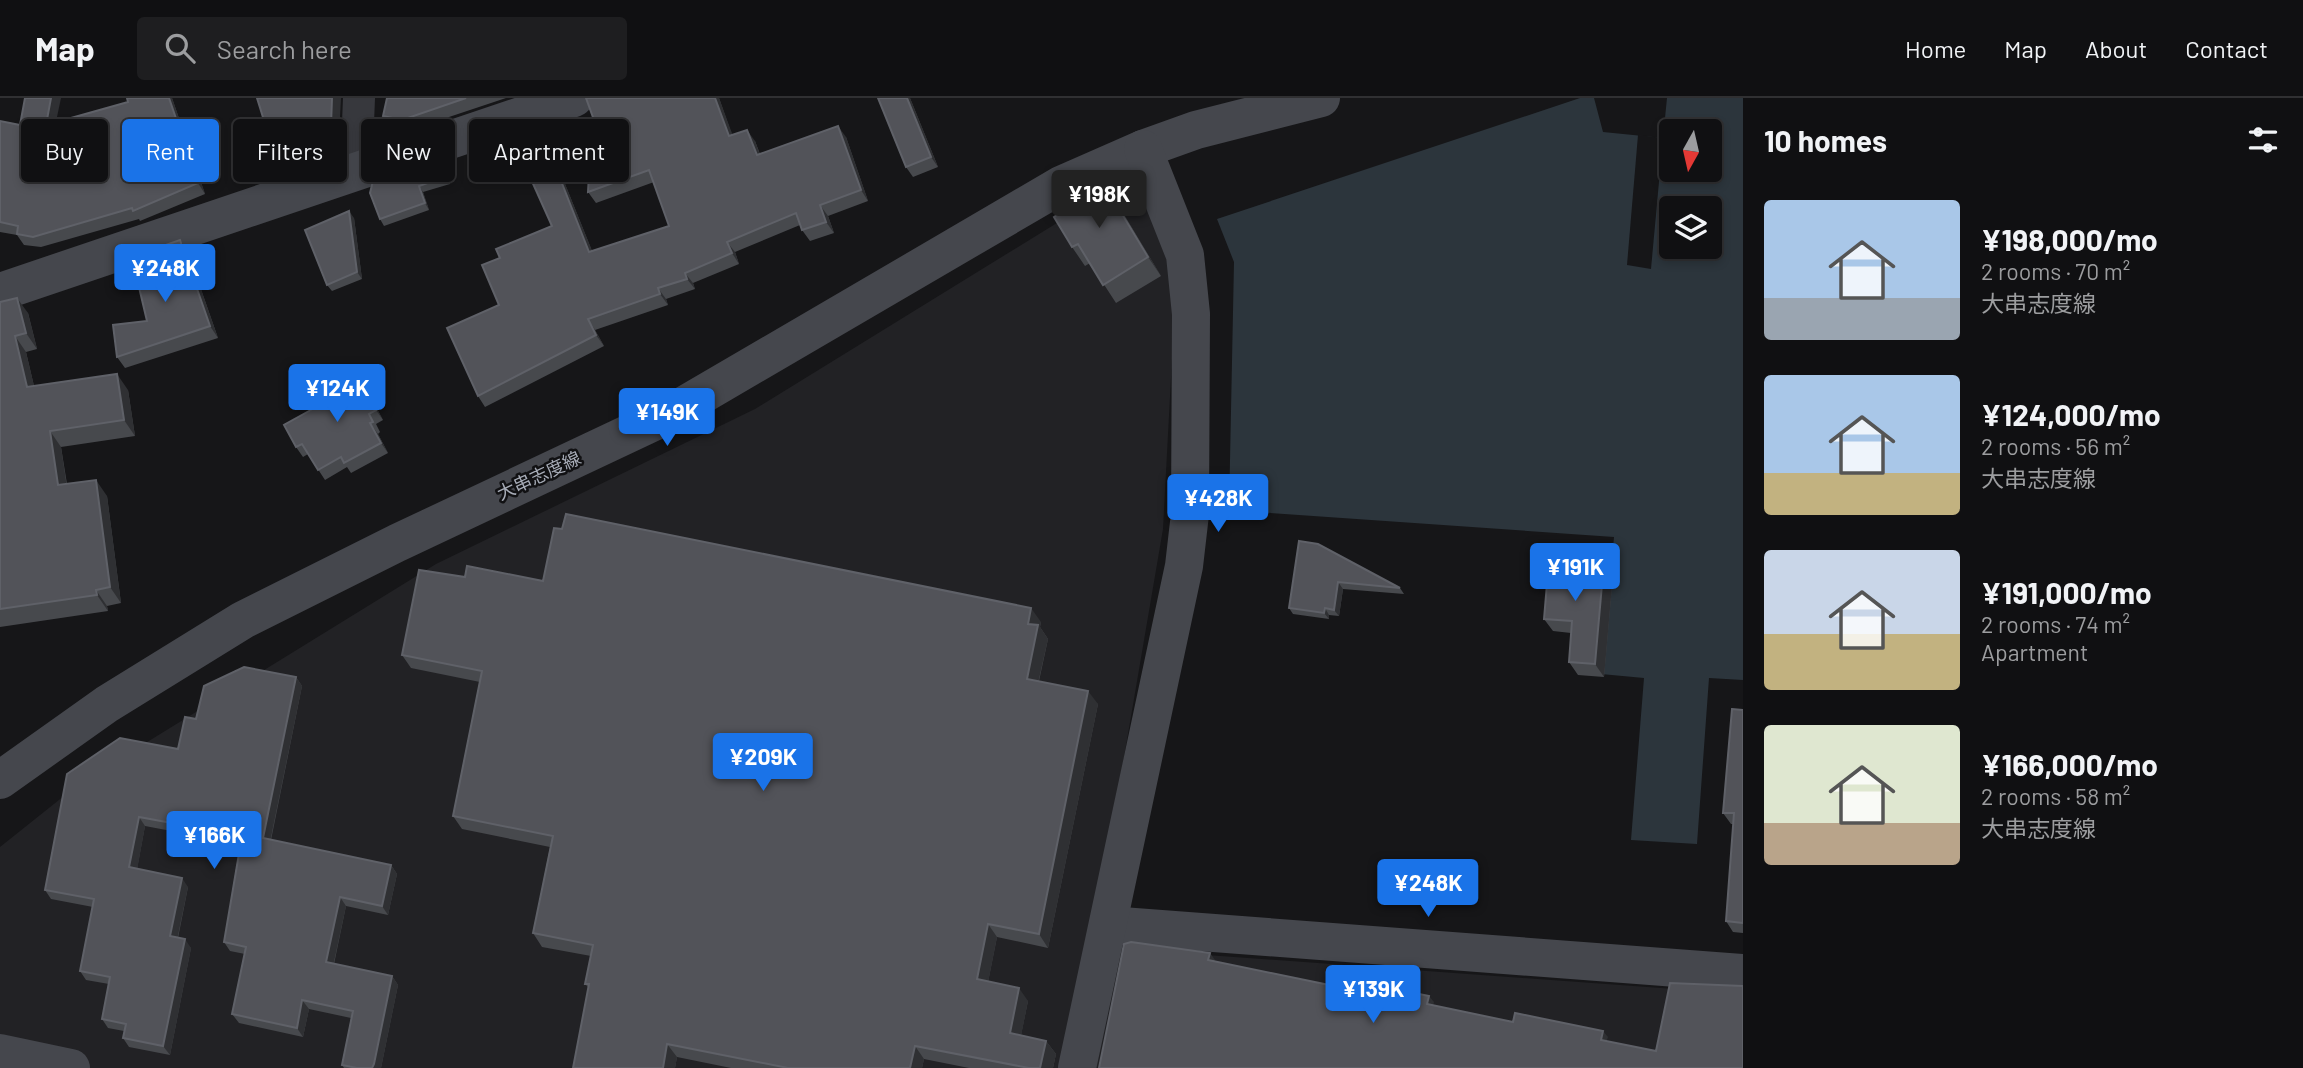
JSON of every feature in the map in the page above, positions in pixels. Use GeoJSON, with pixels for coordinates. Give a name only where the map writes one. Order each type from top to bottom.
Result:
{"type":"FeatureCollection","features":[{"type":"Feature","properties":{"kind":"main road"},"geometry":{"type":"LineString","coordinates":[[455,139],[574,98]]}},
{"type":"Feature","properties":{"kind":"main road","name":"大串志度線"},"geometry":{"type":"LineString","coordinates":[[3,770],[243,620],[397,543],[664,417],[1061,185],[1143,149],[1196,130],[1321,98]]}},
{"type":"Feature","properties":{"kind":"main road"},"geometry":{"type":"LineString","coordinates":[[1077,1068],[1184,566],[1190,514],[1191,314],[1185,255],[1143,149]]}},
{"type":"Feature","properties":{"kind":"main road"},"geometry":{"type":"LineString","coordinates":[[0,292],[361,171]]}},
{"type":"Feature","properties":{"kind":"main road"},"geometry":{"type":"LineString","coordinates":[[1108,925],[1743,973]]}},
{"type":"Feature","properties":{"kind":"main road"},"geometry":{"type":"LineString","coordinates":[[0,1053],[71,1068]]}},
{"type":"Feature","properties":{"kind":"street"},"geometry":{"type":"LineString","coordinates":[[359,98],[356,118],[361,156]]}},
{"type":"Feature","properties":{"kind":"shaded area"},"geometry":{"type":"Polygon","coordinates":[[[1580,98],[1594,98],[1603,132],[1659,138],[1659,182],[1722,182],[1722,119],[1665,119],[1667,98],[1743,98],[1743,680],[1709,678],[1697,844],[1631,840],[1644,678],[1601,674],[1614,537],[1229,510],[1234,262],[1217,219],[1580,98]]]}},
{"type":"Feature","properties":{"kind":"shaded area"},"geometry":{"type":"Polygon","coordinates":[[[1125,181],[1141,187],[1176,283],[1163,529],[1101,892],[1088,943],[1138,950],[1743,994],[1743,1068],[0,1068],[0,847],[79,784],[436,564],[755,409],[1125,181]]]}},
{"type":"Feature","properties":{"kind":"pier"},"geometry":{"type":"Polygon","coordinates":[[[1638,135],[1659,138],[1659,182],[1651,269],[1627,265],[1638,135]]]}},
{"type":"Feature","properties":{"kind":"building"},"geometry":{"type":"Polygon","coordinates":[[[25,98],[51,98],[47,119],[21,119],[25,98]]]}},
{"type":"Feature","properties":{"kind":"building"},"geometry":{"type":"Polygon","coordinates":[[[127,98],[169,98],[176,119],[122,119],[122,182],[198,183],[133,211],[132,208],[33,237],[17,234],[18,226],[0,222],[0,121],[20,125],[21,120],[21,182],[108,182],[108,119],[67,119],[128,102],[127,98]]]}},
{"type":"Feature","properties":{"kind":"building"},"geometry":{"type":"Polygon","coordinates":[[[257,98],[332,98],[331,119],[264,119],[257,98]]]}},
{"type":"Feature","properties":{"kind":"building"},"geometry":{"type":"Polygon","coordinates":[[[387,98],[466,98],[405,119],[383,116],[387,98]]]}},
{"type":"Feature","properties":{"kind":"building"},"geometry":{"type":"Polygon","coordinates":[[[586,98],[715,98],[729,136],[747,130],[757,155],[838,126],[861,190],[820,205],[826,222],[802,230],[796,213],[727,242],[732,253],[685,273],[687,279],[658,288],[660,294],[588,319],[596,335],[478,396],[447,328],[499,305],[482,265],[500,258],[496,249],[552,226],[532,182],[561,182],[589,252],[669,226],[649,170],[629,177],[629,119],[594,119],[586,98]]]}},
{"type":"Feature","properties":{"kind":"building"},"geometry":{"type":"Polygon","coordinates":[[[878,98],[907,98],[931,157],[906,167],[878,98]]]}},
{"type":"Feature","properties":{"kind":"building"},"geometry":{"type":"Polygon","coordinates":[[[1098,174],[1148,257],[1103,285],[1078,244],[1072,247],[1054,217],[1060,213],[1053,202],[1098,174]]]}},
{"type":"Feature","properties":{"kind":"building"},"geometry":{"type":"Polygon","coordinates":[[[373,182],[431,182],[419,186],[425,203],[380,219],[370,193],[373,182]]]}},
{"type":"Feature","properties":{"kind":"building"},"geometry":{"type":"Polygon","coordinates":[[[589,182],[616,182],[588,192],[589,182]]]}},
{"type":"Feature","properties":{"kind":"building"},"geometry":{"type":"Polygon","coordinates":[[[349,211],[357,272],[327,285],[305,230],[349,211]]]}},
{"type":"Feature","properties":{"kind":"building"},"geometry":{"type":"Polygon","coordinates":[[[180,240],[210,326],[117,357],[113,325],[147,321],[138,283],[158,277],[148,251],[180,240]]]}},
{"type":"Feature","properties":{"kind":"building"},"geometry":{"type":"Polygon","coordinates":[[[17,298],[26,333],[15,336],[27,387],[117,374],[124,420],[50,431],[58,485],[96,480],[110,587],[96,590],[97,595],[0,609],[0,302],[17,298]]]}},
{"type":"Feature","properties":{"kind":"building"},"geometry":{"type":"Polygon","coordinates":[[[355,371],[376,410],[369,414],[373,422],[370,423],[381,443],[344,463],[341,457],[318,470],[302,444],[296,447],[284,425],[318,406],[312,396],[355,371]]]}},
{"type":"Feature","properties":{"kind":"building"},"geometry":{"type":"Polygon","coordinates":[[[566,514],[1031,608],[1028,624],[1038,625],[1027,679],[1088,691],[1039,934],[988,924],[977,979],[1019,988],[1010,1033],[1046,1041],[1040,1068],[915,1046],[910,1068],[788,1068],[667,1044],[663,1068],[573,1068],[589,984],[585,984],[593,945],[533,933],[553,836],[453,816],[482,671],[402,655],[419,570],[465,577],[467,566],[543,581],[554,528],[562,529],[566,514]]]}},
{"type":"Feature","properties":{"kind":"building"},"geometry":{"type":"Polygon","coordinates":[[[1299,541],[1318,544],[1400,588],[1338,582],[1334,610],[1325,608],[1324,613],[1289,608],[1299,541]]]}},
{"type":"Feature","properties":{"kind":"building"},"geometry":{"type":"Polygon","coordinates":[[[1550,548],[1575,551],[1574,570],[1603,573],[1595,664],[1569,662],[1572,621],[1544,619],[1550,548]]]}},
{"type":"Feature","properties":{"kind":"building"},"geometry":{"type":"Polygon","coordinates":[[[244,667],[296,677],[263,838],[391,865],[382,906],[340,897],[326,962],[392,976],[372,1068],[342,1065],[353,1011],[302,1000],[297,1028],[232,1014],[246,947],[224,942],[242,836],[139,817],[129,867],[182,878],[170,936],[185,939],[163,1046],[123,1038],[126,1024],[102,1019],[110,977],[80,971],[94,899],[45,890],[67,774],[120,738],[178,749],[185,717],[196,719],[204,686],[244,667]]]}},
{"type":"Feature","properties":{"kind":"building"},"geometry":{"type":"Polygon","coordinates":[[[1732,709],[1743,710],[1743,923],[1726,921],[1734,813],[1723,813],[1732,709]]]}},
{"type":"Feature","properties":{"kind":"building"},"geometry":{"type":"Polygon","coordinates":[[[1131,942],[1210,953],[1208,960],[1339,987],[1341,978],[1429,996],[1427,1004],[1513,1022],[1515,1013],[1603,1031],[1601,1040],[1656,1051],[1670,983],[1743,986],[1743,1068],[1099,1068],[1124,944],[1131,942]]]}}]}
